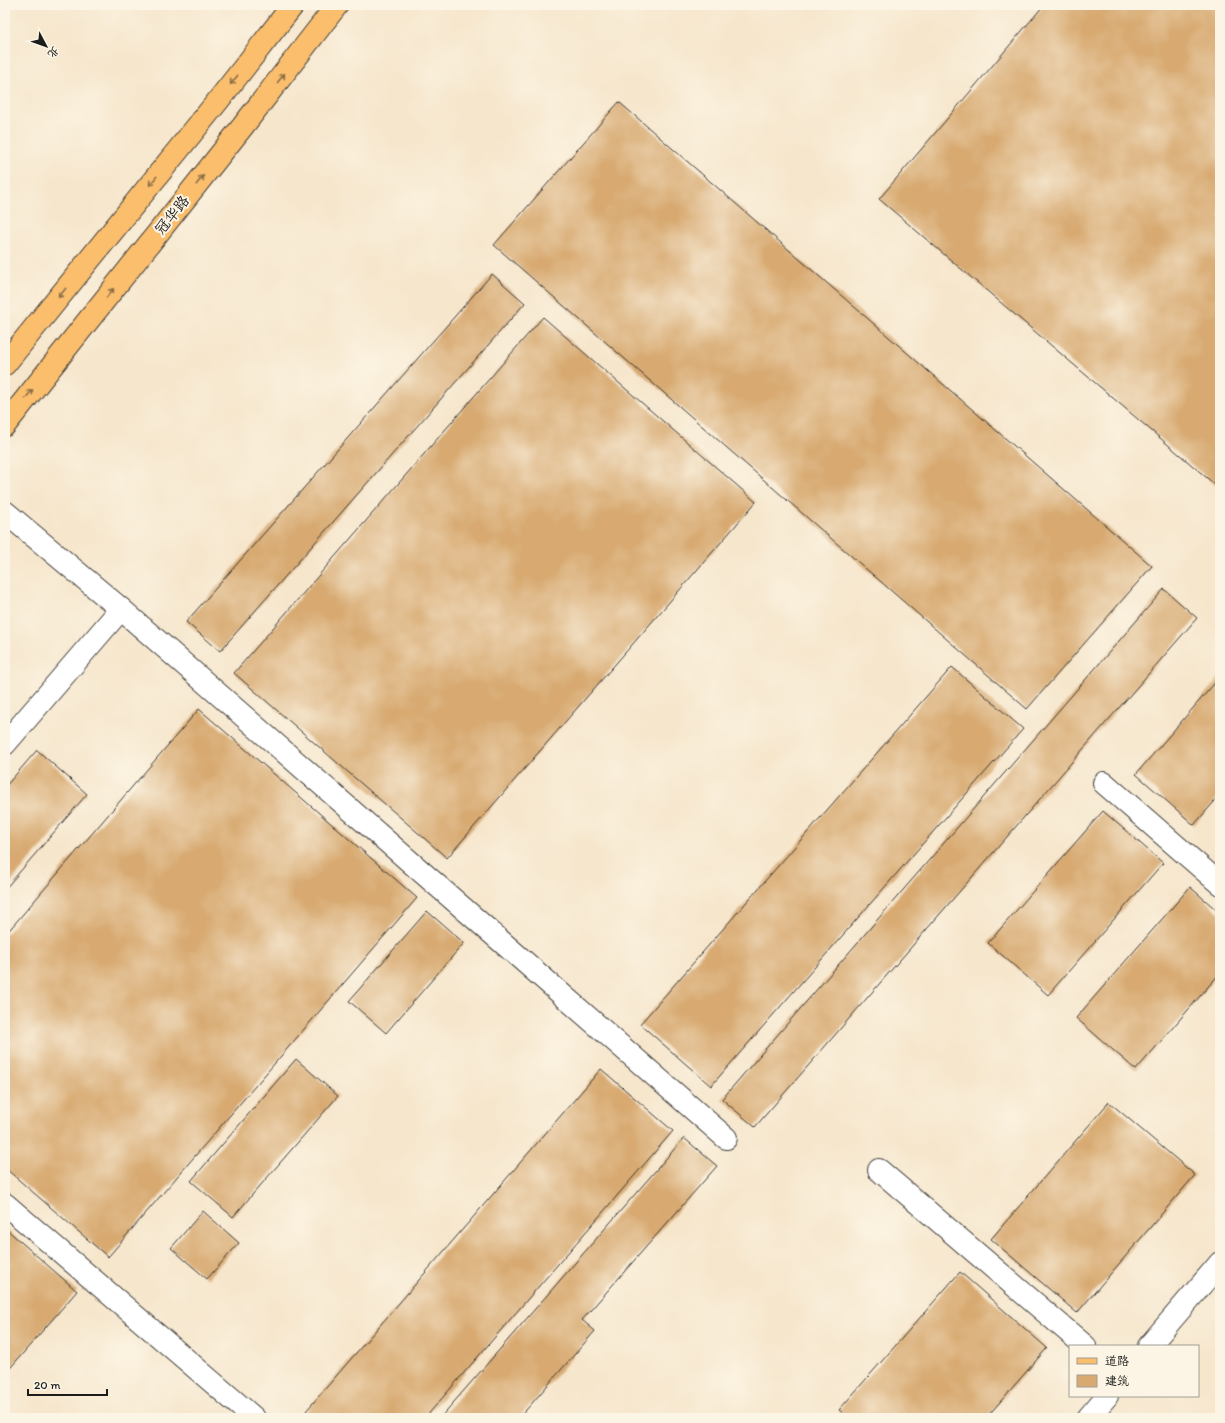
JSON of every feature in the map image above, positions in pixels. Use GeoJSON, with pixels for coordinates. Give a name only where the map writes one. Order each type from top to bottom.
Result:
{"type":"FeatureCollection","features":[{"type":"Feature","properties":{"kind":"main road"},"geometry":{"type":"LineString","coordinates":[[5,364],[217,102],[293,5]]}},
{"type":"Feature","properties":{"kind":"main road","name":"冠华路"},"geometry":{"type":"LineString","coordinates":[[5,425],[338,5]]}},
{"type":"Feature","properties":{"kind":"street"},"geometry":{"type":"LineString","coordinates":[[5,512],[121,609],[726,1138]]}},
{"type":"Feature","properties":{"kind":"street"},"geometry":{"type":"LineString","coordinates":[[5,744],[121,609]]}},
{"type":"Feature","properties":{"kind":"street"},"geometry":{"type":"LineString","coordinates":[[1104,782],[1220,884]]}},
{"type":"Feature","properties":{"kind":"street"},"geometry":{"type":"LineString","coordinates":[[879,1170],[1084,1345]]}},
{"type":"Feature","properties":{"kind":"street"},"geometry":{"type":"LineString","coordinates":[[5,1204],[254,1418]]}},
{"type":"Feature","properties":{"kind":"street"},"geometry":{"type":"LineString","coordinates":[[1150,1345],[1220,1264]]}},
{"type":"Feature","properties":{"kind":"street"},"geometry":{"type":"LineString","coordinates":[[1088,1418],[1106,1397]]}},
{"type":"Feature","properties":{"kind":"building"},"geometry":{"type":"Polygon","coordinates":[[[1044,5],[1220,5],[1220,489],[879,199],[1044,5]]]}},
{"type":"Feature","properties":{"kind":"building"},"geometry":{"type":"Polygon","coordinates":[[[619,102],[1152,566],[1027,709],[494,245],[619,102]]]}},
{"type":"Feature","properties":{"kind":"building"},"geometry":{"type":"Polygon","coordinates":[[[492,274],[525,303],[220,651],[186,622],[492,274]]]}},
{"type":"Feature","properties":{"kind":"building"},"geometry":{"type":"Polygon","coordinates":[[[543,317],[756,502],[447,858],[234,673],[543,317]]]}},
{"type":"Feature","properties":{"kind":"building"},"geometry":{"type":"Polygon","coordinates":[[[1164,589],[1197,618],[755,1127],[722,1099],[1164,589]]]}},
{"type":"Feature","properties":{"kind":"building"},"geometry":{"type":"Polygon","coordinates":[[[952,667],[1023,729],[711,1086],[640,1024],[952,667]]]}},
{"type":"Feature","properties":{"kind":"building"},"geometry":{"type":"Polygon","coordinates":[[[1220,677],[1220,795],[1194,825],[1136,774],[1220,677]]]}},
{"type":"Feature","properties":{"kind":"building"},"geometry":{"type":"Polygon","coordinates":[[[199,709],[417,898],[108,1257],[5,1168],[5,935],[199,709]]]}},
{"type":"Feature","properties":{"kind":"building"},"geometry":{"type":"Polygon","coordinates":[[[37,750],[87,794],[5,889],[5,787],[37,750]]]}},
{"type":"Feature","properties":{"kind":"building"},"geometry":{"type":"Polygon","coordinates":[[[1103,811],[1163,863],[1048,995],[988,943],[1103,811]]]}},
{"type":"Feature","properties":{"kind":"building"},"geometry":{"type":"Polygon","coordinates":[[[1190,887],[1220,913],[1220,973],[1136,1070],[1076,1018],[1190,887]]]}},
{"type":"Feature","properties":{"kind":"building"},"geometry":{"type":"Polygon","coordinates":[[[427,911],[464,943],[386,1033],[349,1001],[427,911]]]}},
{"type":"Feature","properties":{"kind":"building"},"geometry":{"type":"Polygon","coordinates":[[[296,1059],[338,1096],[233,1217],[191,1181],[296,1059]]]}},
{"type":"Feature","properties":{"kind":"building"},"geometry":{"type":"Polygon","coordinates":[[[601,1069],[673,1131],[425,1418],[300,1418],[601,1069]]]}},
{"type":"Feature","properties":{"kind":"building"},"geometry":{"type":"Polygon","coordinates":[[[1109,1102],[1195,1175],[1077,1313],[991,1239],[1109,1102]]]}},
{"type":"Feature","properties":{"kind":"building"},"geometry":{"type":"Polygon","coordinates":[[[684,1138],[717,1166],[582,1320],[595,1331],[519,1418],[440,1418],[684,1138]]]}},
{"type":"Feature","properties":{"kind":"building"},"geometry":{"type":"Polygon","coordinates":[[[203,1211],[239,1243],[207,1279],[171,1248],[203,1211]]]}},
{"type":"Feature","properties":{"kind":"building"},"geometry":{"type":"Polygon","coordinates":[[[5,1228],[77,1291],[5,1374],[5,1228]]]}},
{"type":"Feature","properties":{"kind":"building"},"geometry":{"type":"Polygon","coordinates":[[[960,1272],[1047,1348],[986,1418],[849,1418],[839,1410],[960,1272]]]}}]}
